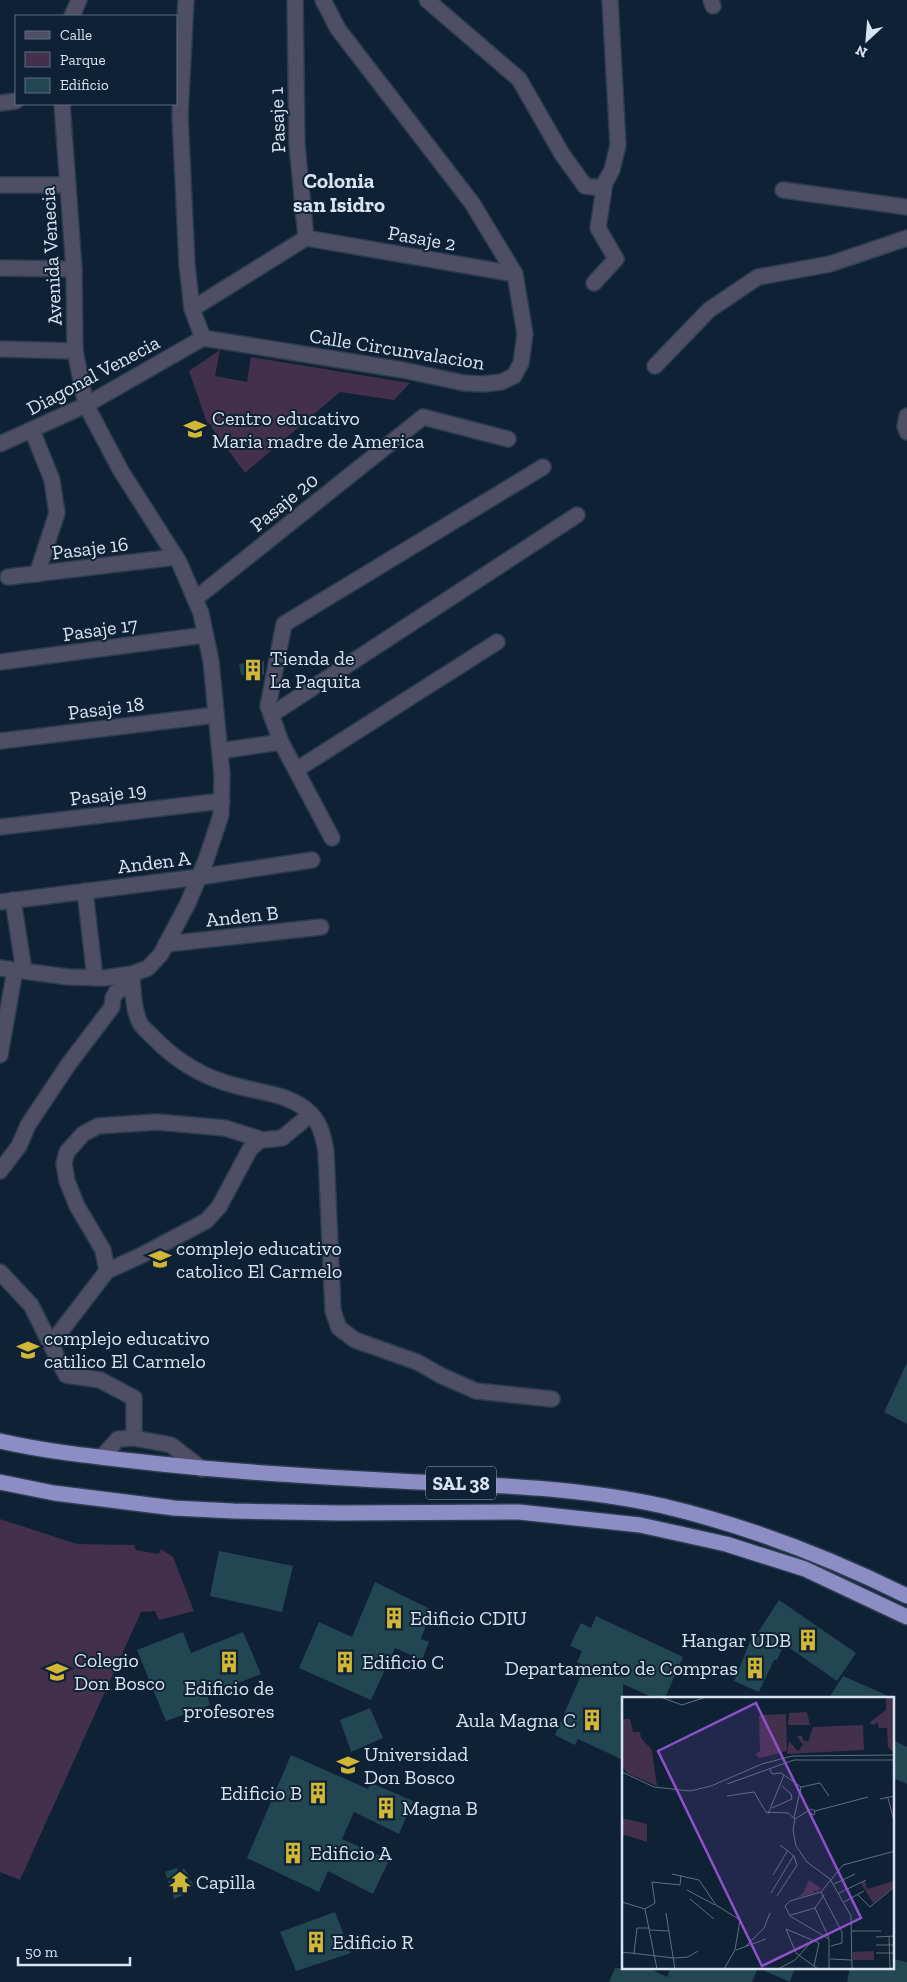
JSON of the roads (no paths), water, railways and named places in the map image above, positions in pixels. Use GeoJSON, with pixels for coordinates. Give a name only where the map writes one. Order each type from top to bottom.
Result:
{"type":"FeatureCollection","features":[{"type":"Feature","properties":{"kind":"highway","name":"SAL 38"},"geometry":{"type":"LineString","coordinates":[[0,1441],[29,1447],[202,1469],[510,1486],[573,1492],[661,1506],[751,1530],[788,1543],[853,1570],[907,1596]]}},
{"type":"Feature","properties":{"kind":"highway","name":"SAL 38"},"geometry":{"type":"LineString","coordinates":[[0,1482],[54,1493],[174,1508],[234,1511],[519,1512],[640,1525],[726,1544],[805,1569],[907,1616]]}},
{"type":"Feature","properties":{"kind":"street"},"geometry":{"type":"LineString","coordinates":[[72,15],[79,0]]}},
{"type":"Feature","properties":{"kind":"street"},"geometry":{"type":"LineString","coordinates":[[186,0],[180,116],[187,265],[192,309],[204,338]]}},
{"type":"Feature","properties":{"kind":"street","name":"Pasaje 1"},"geometry":{"type":"LineString","coordinates":[[294,0],[297,144],[306,238]]}},
{"type":"Feature","properties":{"kind":"street","name":"Calle Circunvalacion"},"geometry":{"type":"LineString","coordinates":[[204,338],[403,370],[464,383],[483,384],[501,382],[514,376],[522,363],[526,334],[515,274],[472,204],[338,29],[322,0]]}},
{"type":"Feature","properties":{"kind":"street"},"geometry":{"type":"LineString","coordinates":[[431,3],[449,0]]}},
{"type":"Feature","properties":{"kind":"street"},"geometry":{"type":"LineString","coordinates":[[431,3],[519,79],[562,154],[585,186],[602,188],[612,170],[618,145],[610,0]]}},
{"type":"Feature","properties":{"kind":"street"},"geometry":{"type":"LineString","coordinates":[[0,103],[15,101]]}},
{"type":"Feature","properties":{"kind":"street","name":"Avenida Venecia"},"geometry":{"type":"LineString","coordinates":[[0,1171],[19,1146],[28,1125],[68,1065],[112,1007],[113,998],[117,990],[148,968],[161,954],[188,904],[199,877],[221,815],[222,801],[222,775],[211,661],[201,613],[176,557],[121,471],[86,406],[75,350],[74,269],[62,105]]}},
{"type":"Feature","properties":{"kind":"street"},"geometry":{"type":"LineString","coordinates":[[594,283],[616,259],[598,228],[605,182]]}},
{"type":"Feature","properties":{"kind":"street"},"geometry":{"type":"LineString","coordinates":[[0,185],[68,185]]}},
{"type":"Feature","properties":{"kind":"street"},"geometry":{"type":"LineString","coordinates":[[783,190],[907,207]]}},
{"type":"Feature","properties":{"kind":"street"},"geometry":{"type":"LineString","coordinates":[[192,309],[306,238]]}},
{"type":"Feature","properties":{"kind":"street","name":"Pasaje 2"},"geometry":{"type":"LineString","coordinates":[[306,238],[515,274]]}},
{"type":"Feature","properties":{"kind":"street"},"geometry":{"type":"LineString","coordinates":[[655,366],[709,310],[758,277],[830,264],[907,238]]}},
{"type":"Feature","properties":{"kind":"street"},"geometry":{"type":"LineString","coordinates":[[0,268],[74,269]]}},
{"type":"Feature","properties":{"kind":"street","name":"Diagonal Venecia"},"geometry":{"type":"LineString","coordinates":[[0,444],[86,406],[204,338]]}},
{"type":"Feature","properties":{"kind":"street"},"geometry":{"type":"LineString","coordinates":[[0,348],[75,350]]}},
{"type":"Feature","properties":{"kind":"street"},"geometry":{"type":"LineString","coordinates":[[907,416],[905,426],[907,432]]}},
{"type":"Feature","properties":{"kind":"street","name":"Pasaje 20"},"geometry":{"type":"LineString","coordinates":[[195,599],[423,417],[508,439]]}},
{"type":"Feature","properties":{"kind":"street"},"geometry":{"type":"LineString","coordinates":[[32,430],[52,480],[57,514],[37,574]]}},
{"type":"Feature","properties":{"kind":"street"},"geometry":{"type":"LineString","coordinates":[[332,838],[281,742],[268,706],[284,624],[543,467]]}},
{"type":"Feature","properties":{"kind":"street"},"geometry":{"type":"LineString","coordinates":[[272,715],[577,515]]}},
{"type":"Feature","properties":{"kind":"street","name":"Pasaje 16"},"geometry":{"type":"LineString","coordinates":[[8,577],[176,557]]}},
{"type":"Feature","properties":{"kind":"street","name":"Pasaje 17"},"geometry":{"type":"LineString","coordinates":[[0,662],[206,635]]}},
{"type":"Feature","properties":{"kind":"street"},"geometry":{"type":"LineString","coordinates":[[296,770],[497,642]]}},
{"type":"Feature","properties":{"kind":"street","name":"Pasaje 18"},"geometry":{"type":"LineString","coordinates":[[0,741],[216,715]]}},
{"type":"Feature","properties":{"kind":"street"},"geometry":{"type":"LineString","coordinates":[[220,751],[281,742]]}},
{"type":"Feature","properties":{"kind":"street","name":"Pasaje 19"},"geometry":{"type":"LineString","coordinates":[[0,828],[222,801]]}},
{"type":"Feature","properties":{"kind":"street","name":"Anden A"},"geometry":{"type":"LineString","coordinates":[[6,901],[199,877],[312,860]]}},
{"type":"Feature","properties":{"kind":"street"},"geometry":{"type":"LineString","coordinates":[[85,891],[95,978]]}},
{"type":"Feature","properties":{"kind":"street"},"geometry":{"type":"LineString","coordinates":[[0,1055],[10,970],[6,901]]}},
{"type":"Feature","properties":{"kind":"street","name":"Anden B"},"geometry":{"type":"LineString","coordinates":[[166,944],[321,927]]}},
{"type":"Feature","properties":{"kind":"street"},"geometry":{"type":"LineString","coordinates":[[0,959],[10,970],[68,977],[132,980],[140,1023],[162,1046],[179,1060],[203,1075],[236,1086],[289,1099],[311,1114],[322,1132],[326,1152],[333,1311],[338,1328],[355,1340],[418,1362],[476,1392],[552,1400]]}},
{"type":"Feature","properties":{"kind":"street"},"geometry":{"type":"LineString","coordinates":[[107,1270],[103,1250],[78,1206],[67,1181],[64,1162],[67,1152],[83,1134],[98,1126],[157,1122],[225,1128],[263,1140],[282,1138],[311,1114]]}},
{"type":"Feature","properties":{"kind":"street"},"geometry":{"type":"LineString","coordinates":[[51,1344],[107,1270],[142,1255],[206,1221],[219,1207],[250,1149],[263,1140]]}},
{"type":"Feature","properties":{"kind":"street"},"geometry":{"type":"LineString","coordinates":[[0,1272],[31,1305],[66,1375],[100,1380],[134,1398],[134,1438]]}},
{"type":"Feature","properties":{"kind":"street"},"geometry":{"type":"LineString","coordinates":[[102,1457],[118,1439],[134,1438],[171,1445],[202,1469]]}},
{"type":"Feature","properties":{"kind":"place","name":"Centro educativo Maria madre de America"},"geometry":{"type":"Point","coordinates":[195,429]}},
{"type":"Feature","properties":{"kind":"place","name":"Tienda de La Paquita"},"geometry":{"type":"Point","coordinates":[253,670]}},
{"type":"Feature","properties":{"kind":"place","name":"complejo educativo catolico El Carmelo"},"geometry":{"type":"Point","coordinates":[160,1259]}},
{"type":"Feature","properties":{"kind":"place","name":"complejo educativo catilico El Carmelo"},"geometry":{"type":"Point","coordinates":[28,1350]}},
{"type":"Feature","properties":{"kind":"place","name":"Edificio CDIU"},"geometry":{"type":"Point","coordinates":[394,1618]}},
{"type":"Feature","properties":{"kind":"place","name":"Hangar UDB"},"geometry":{"type":"Point","coordinates":[808,1640]}},
{"type":"Feature","properties":{"kind":"place","name":"Edificio de profesores"},"geometry":{"type":"Point","coordinates":[229,1662]}},
{"type":"Feature","properties":{"kind":"place","name":"Edificio C"},"geometry":{"type":"Point","coordinates":[345,1662]}},
{"type":"Feature","properties":{"kind":"place","name":"Departamento de Compras"},"geometry":{"type":"Point","coordinates":[755,1668]}},
{"type":"Feature","properties":{"kind":"place","name":"Colegio Don Bosco"},"geometry":{"type":"Point","coordinates":[57,1672]}},
{"type":"Feature","properties":{"kind":"place","name":"Aula Magna C"},"geometry":{"type":"Point","coordinates":[592,1720]}},
{"type":"Feature","properties":{"kind":"place","name":"Universidad Don Bosco"},"geometry":{"type":"Point","coordinates":[348,1765]}},
{"type":"Feature","properties":{"kind":"place","name":"Edificio B"},"geometry":{"type":"Point","coordinates":[318,1793]}},
{"type":"Feature","properties":{"kind":"place","name":"Magna B"},"geometry":{"type":"Point","coordinates":[386,1808]}},
{"type":"Feature","properties":{"kind":"place","name":"Edificio A"},"geometry":{"type":"Point","coordinates":[293,1853]}},
{"type":"Feature","properties":{"kind":"place","name":"Capilla"},"geometry":{"type":"Point","coordinates":[180,1882]}},
{"type":"Feature","properties":{"kind":"place","name":"Edificio R"},"geometry":{"type":"Point","coordinates":[316,1942]}},
{"type":"Feature","properties":{"kind":"district","name":"Colonia san Isidro"},"geometry":{"type":"Point","coordinates":[339,192]}}]}
